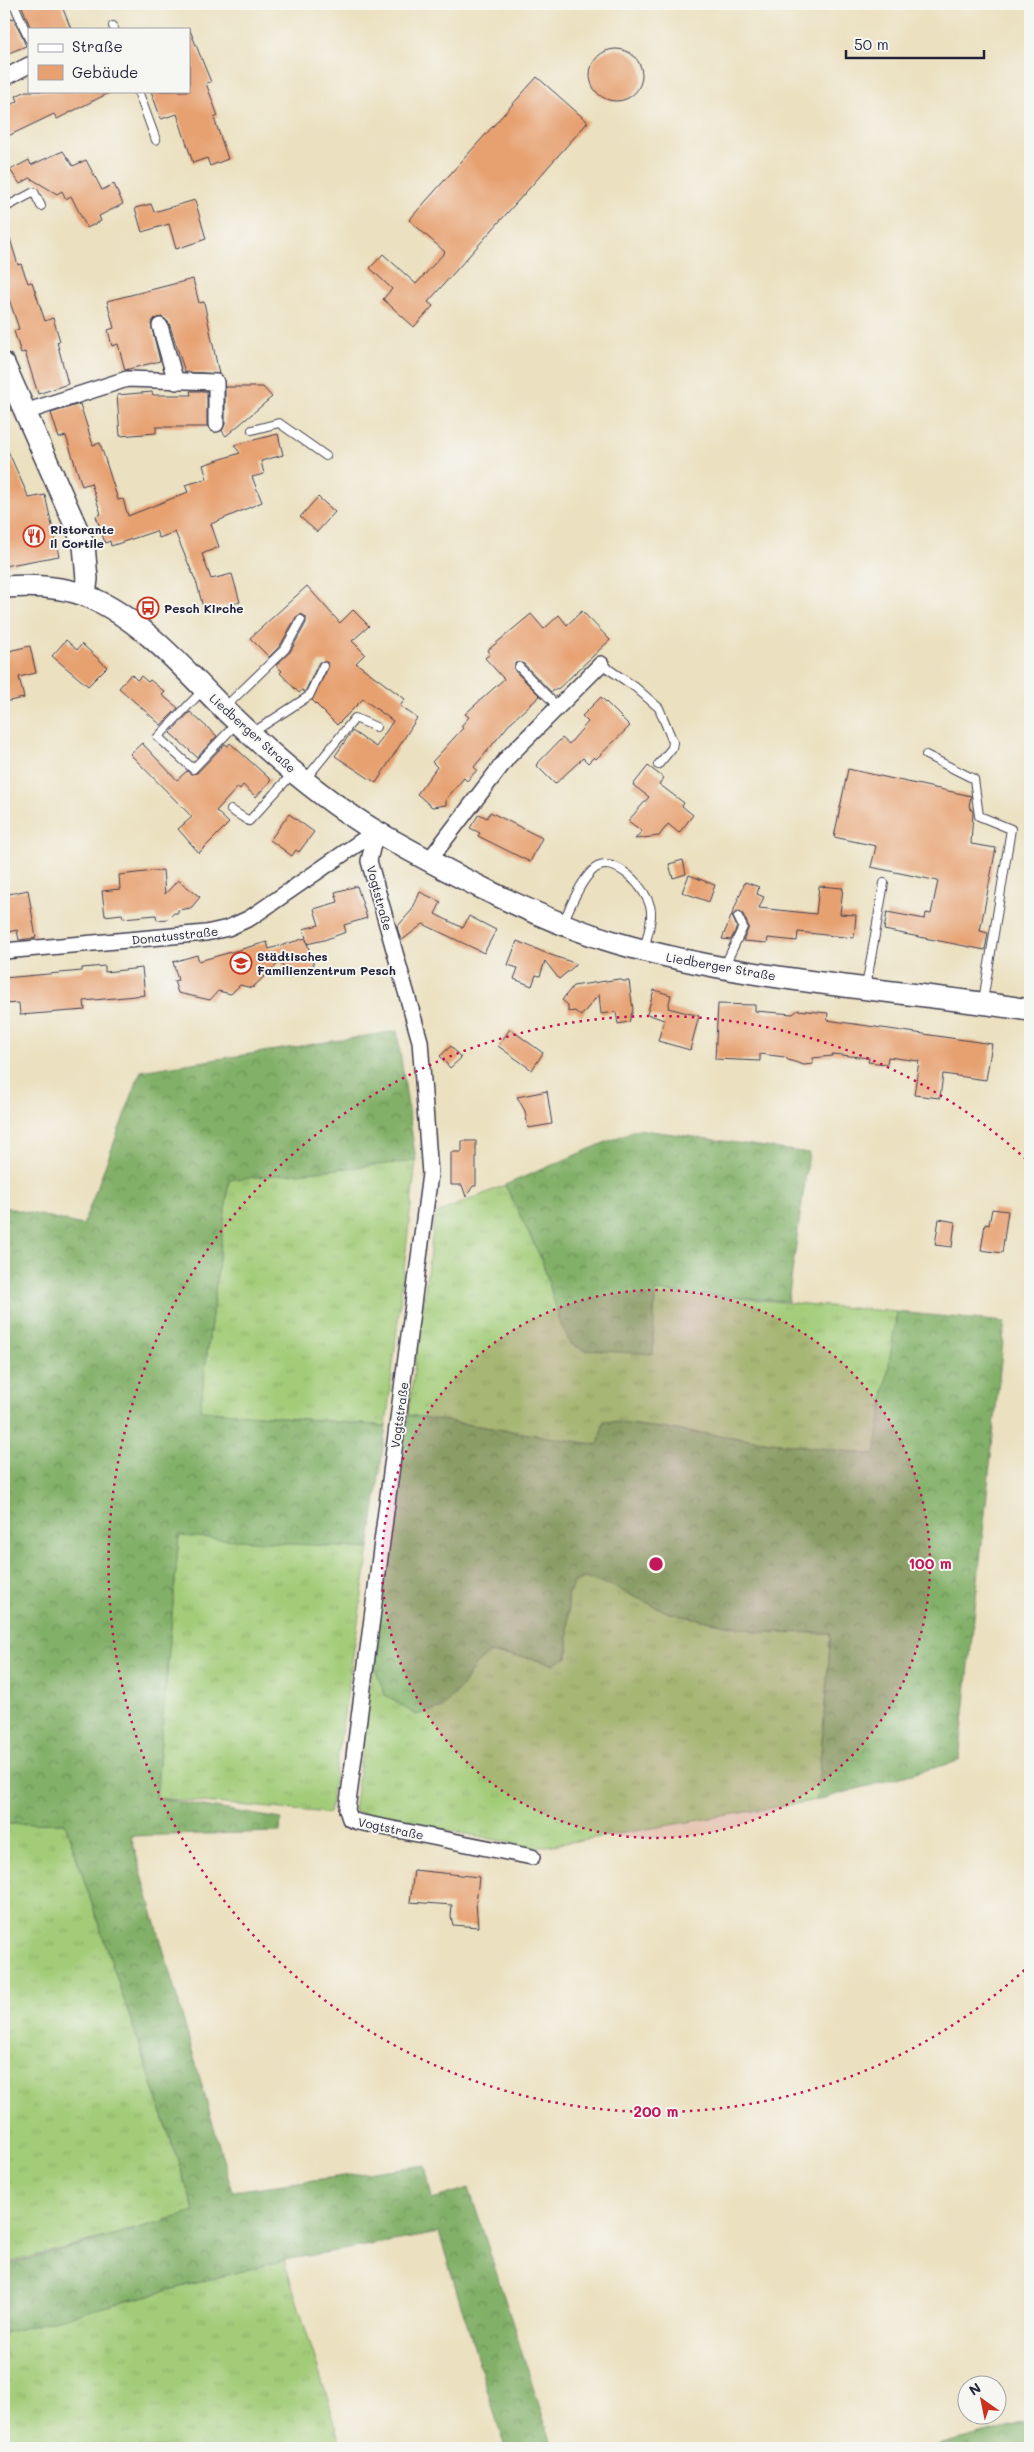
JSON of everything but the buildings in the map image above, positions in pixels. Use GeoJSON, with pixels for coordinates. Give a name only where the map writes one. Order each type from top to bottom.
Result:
{"type":"FeatureCollection","features":[{"type":"Feature","properties":{"kind":"main road"},"geometry":{"type":"LineString","coordinates":[[4,364],[84,545],[87,565],[85,595]]}},
{"type":"Feature","properties":{"kind":"main road","name":"Liedberger Straße"},"geometry":{"type":"LineString","coordinates":[[4,586],[46,587],[85,595],[108,607],[136,626],[238,722],[299,776],[376,831],[492,891],[562,923],[644,950],[724,967],[1030,1010]]}},
{"type":"Feature","properties":{"kind":"street"},"geometry":{"type":"LineString","coordinates":[[4,78],[28,66]]}},
{"type":"Feature","properties":{"kind":"street"},"geometry":{"type":"LineString","coordinates":[[160,326],[176,382]]}},
{"type":"Feature","properties":{"kind":"street"},"geometry":{"type":"LineString","coordinates":[[25,412],[128,379],[216,382],[216,424]]}},
{"type":"Feature","properties":{"kind":"street"},"geometry":{"type":"LineString","coordinates":[[430,859],[498,769],[601,664]]}},
{"type":"Feature","properties":{"kind":"street","name":"Donatusstraße"},"geometry":{"type":"LineString","coordinates":[[4,951],[206,933],[228,928],[250,918],[376,831]]}},
{"type":"Feature","properties":{"kind":"street","name":"Vogtstraße"},"geometry":{"type":"LineString","coordinates":[[376,831],[369,861],[420,1041],[430,1174],[347,1810],[350,1819],[358,1822],[532,1857]]}},
{"type":"Feature","properties":{"kind":"lane"},"geometry":{"type":"LineString","coordinates":[[14,4],[28,37]]}},
{"type":"Feature","properties":{"kind":"lane"},"geometry":{"type":"LineString","coordinates":[[138,92],[156,140]]}},
{"type":"Feature","properties":{"kind":"lane"},"geometry":{"type":"LineString","coordinates":[[4,208],[34,192],[41,206]]}},
{"type":"Feature","properties":{"kind":"lane"},"geometry":{"type":"LineString","coordinates":[[252,430],[279,423],[326,456]]}},
{"type":"Feature","properties":{"kind":"lane"},"geometry":{"type":"LineString","coordinates":[[204,688],[158,737],[193,769],[238,722],[285,649],[301,620]]}},
{"type":"Feature","properties":{"kind":"lane"},"geometry":{"type":"LineString","coordinates":[[601,664],[635,687],[658,708],[673,742],[672,748],[658,765]]}},
{"type":"Feature","properties":{"kind":"lane"},"geometry":{"type":"LineString","coordinates":[[238,722],[309,696],[323,666]]}},
{"type":"Feature","properties":{"kind":"lane"},"geometry":{"type":"LineString","coordinates":[[519,667],[558,708]]}},
{"type":"Feature","properties":{"kind":"lane"},"geometry":{"type":"LineString","coordinates":[[231,810],[249,821],[299,776],[355,718],[376,727]]}},
{"type":"Feature","properties":{"kind":"lane"},"geometry":{"type":"LineString","coordinates":[[926,755],[974,779],[979,816],[1011,829],[983,1003]]}},
{"type":"Feature","properties":{"kind":"lane"},"geometry":{"type":"LineString","coordinates":[[562,923],[592,871],[603,865],[616,867],[633,878],[646,897],[651,910],[650,926],[644,950]]}},
{"type":"Feature","properties":{"kind":"lane"},"geometry":{"type":"LineString","coordinates":[[866,988],[884,883]]}},
{"type":"Feature","properties":{"kind":"lane"},"geometry":{"type":"LineString","coordinates":[[724,967],[743,927],[738,917]]}},
{"type":"Feature","properties":{"kind":"green space"},"geometry":{"type":"Polygon","coordinates":[[[397,1031],[416,1161],[229,1180],[200,1410],[386,1426],[369,1549],[179,1536],[156,1798],[281,1819],[280,1832],[131,1836],[232,2191],[425,2165],[432,2199],[469,2188],[553,2448],[505,2448],[439,2233],[284,2260],[4,2333],[4,2266],[195,2212],[65,1823],[4,1824],[4,1207],[83,1225],[141,1071],[397,1031]]]}},
{"type":"Feature","properties":{"kind":"green space"},"geometry":{"type":"Polygon","coordinates":[[[637,1129],[809,1153],[788,1301],[655,1291],[653,1354],[584,1350],[571,1344],[561,1325],[542,1260],[505,1185],[637,1129]]]}},
{"type":"Feature","properties":{"kind":"green space"},"geometry":{"type":"Polygon","coordinates":[[[416,1161],[386,1426],[200,1410],[229,1179],[416,1161]]]}},
{"type":"Feature","properties":{"kind":"green space"},"geometry":{"type":"Polygon","coordinates":[[[505,1185],[542,1260],[561,1325],[655,1291],[897,1312],[876,1455],[604,1421],[599,1445],[408,1415],[435,1214],[505,1185]]]}},
{"type":"Feature","properties":{"kind":"green space"},"geometry":{"type":"Polygon","coordinates":[[[897,1312],[1005,1322],[959,1761],[817,1800],[831,1633],[760,1632],[669,1613],[610,1585],[584,1578],[574,1582],[568,1594],[568,1657],[553,1664],[524,1657],[488,1653],[474,1666],[462,1686],[443,1708],[416,1715],[385,1695],[373,1663],[408,1415],[598,1445],[604,1421],[875,1455],[897,1312]]]}},
{"type":"Feature","properties":{"kind":"green space"},"geometry":{"type":"Polygon","coordinates":[[[179,1535],[369,1549],[329,1813],[156,1798],[179,1535]]]}},
{"type":"Feature","properties":{"kind":"green space"},"geometry":{"type":"Polygon","coordinates":[[[584,1578],[610,1585],[669,1613],[760,1632],[831,1633],[817,1800],[535,1848],[354,1811],[373,1663],[462,1686],[474,1666],[488,1653],[524,1657],[553,1664],[568,1657],[568,1594],[574,1582],[584,1578]]]}},
{"type":"Feature","properties":{"kind":"green space"},"geometry":{"type":"Polygon","coordinates":[[[65,1823],[195,2213],[4,2264],[4,1824],[65,1823]]]}},
{"type":"Feature","properties":{"kind":"green space"},"geometry":{"type":"Polygon","coordinates":[[[284,2260],[343,2448],[4,2448],[4,2333],[284,2260]]]}},
{"type":"Feature","properties":{"kind":"green space"},"geometry":{"type":"Polygon","coordinates":[[[1030,2421],[1030,2448],[927,2448],[1030,2421]]]}},
{"type":"Feature","properties":{"kind":"place","name":"Ristorante il Cortile"},"geometry":{"type":"Point","coordinates":[34,536]}},
{"type":"Feature","properties":{"kind":"place","name":"Pesch Kirche"},"geometry":{"type":"Point","coordinates":[148,608]}},
{"type":"Feature","properties":{"kind":"place","name":"Städtisches Familienzentrum Pesch"},"geometry":{"type":"Point","coordinates":[241,963]}}]}
